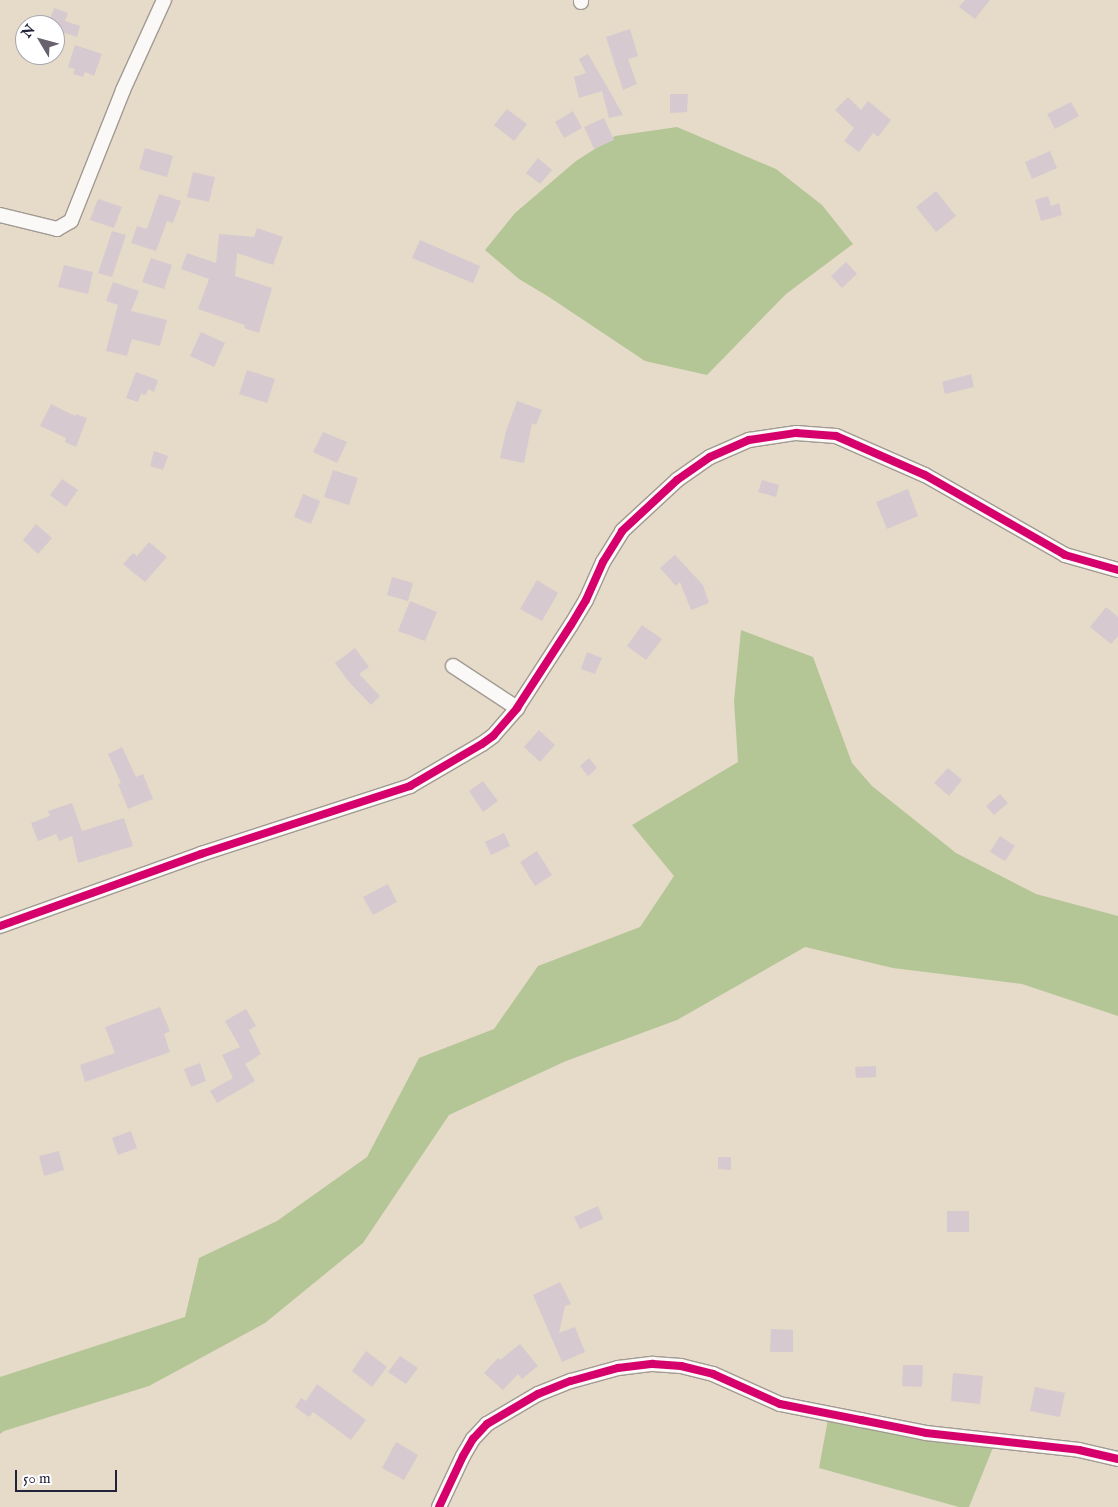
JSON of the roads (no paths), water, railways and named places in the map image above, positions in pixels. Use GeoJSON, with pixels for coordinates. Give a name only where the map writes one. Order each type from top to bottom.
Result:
{"type":"FeatureCollection","features":[{"type":"Feature","properties":{"kind":"street"},"geometry":{"type":"LineString","coordinates":[[0,215],[57,229],[71,221],[123,90],[164,0]]}},
{"type":"Feature","properties":{"kind":"street"},"geometry":{"type":"LineString","coordinates":[[0,926],[200,854],[410,786],[482,744],[493,736],[516,708],[571,625],[586,600],[602,562],[622,531],[664,492],[704,462],[728,447],[750,440],[796,433],[836,436],[925,474],[1065,555],[1118,570]]}},
{"type":"Feature","properties":{"kind":"street"},"geometry":{"type":"LineString","coordinates":[[453,666],[516,708]]}},
{"type":"Feature","properties":{"kind":"street"},"geometry":{"type":"LineString","coordinates":[[440,1507],[463,1456],[473,1439],[487,1424],[538,1394],[571,1381],[618,1368],[653,1364],[681,1366],[713,1374],[780,1404],[926,1433],[1079,1450],[1118,1459]]}}]}
